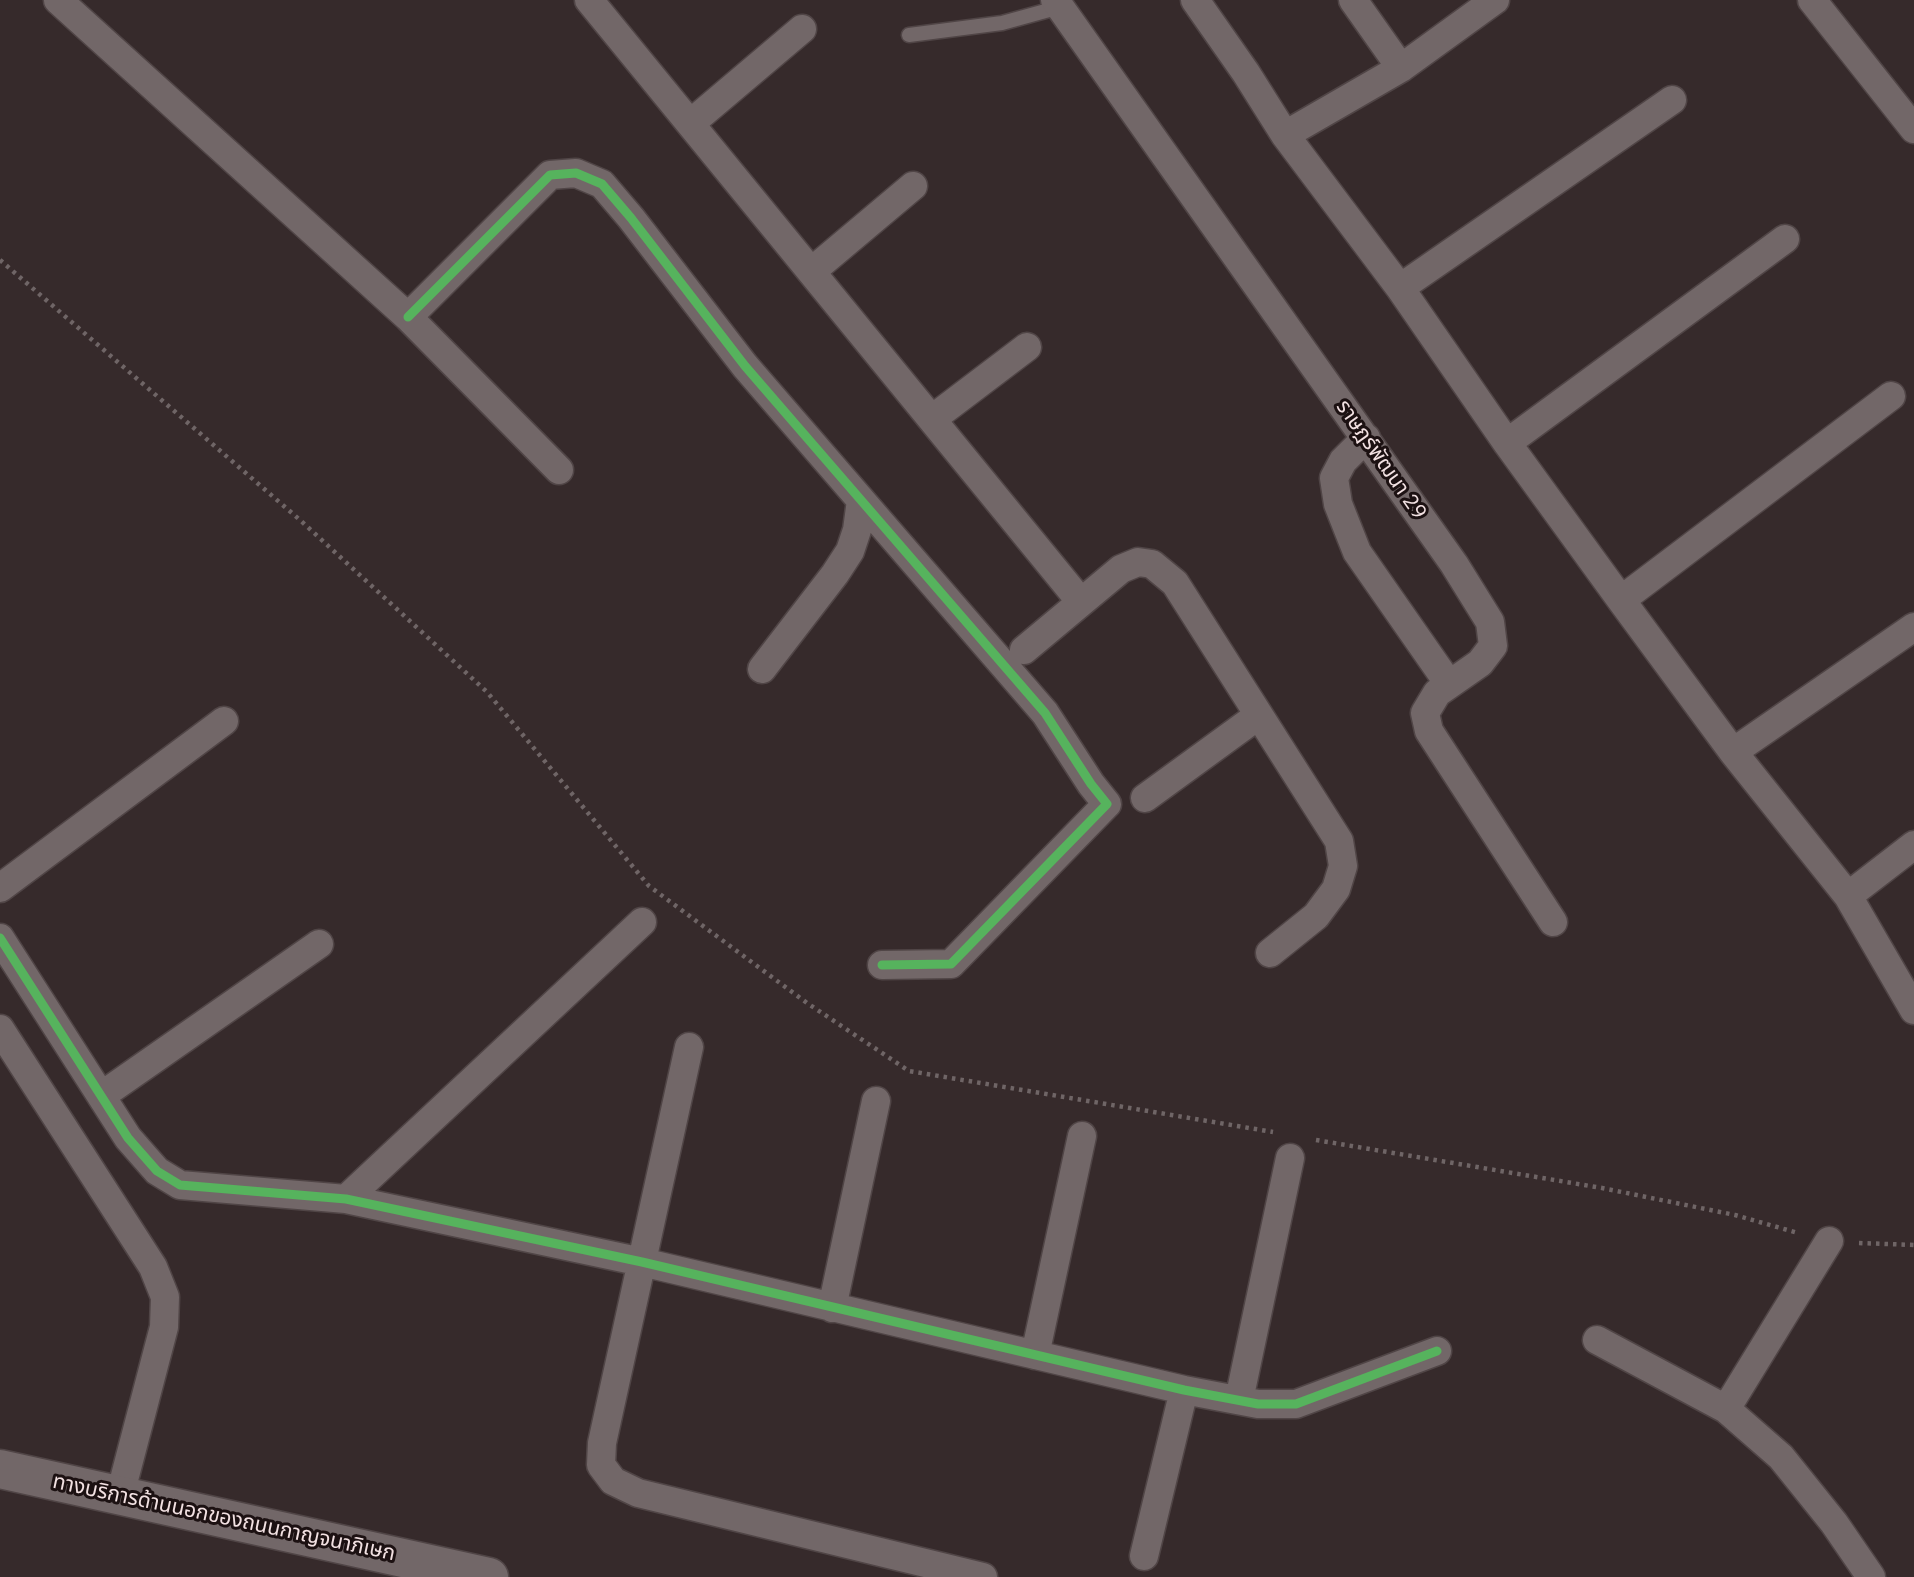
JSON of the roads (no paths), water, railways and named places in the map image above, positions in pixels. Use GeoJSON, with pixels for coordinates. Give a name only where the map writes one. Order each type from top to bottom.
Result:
{"type":"FeatureCollection","features":[{"type":"Feature","properties":{"kind":"main road","name":"ทางบริการด้านนอกของถนนกาญจนาภิเษก"},"geometry":{"type":"LineString","coordinates":[[0,1469],[489,1577]]}},
{"type":"Feature","properties":{"kind":"street"},"geometry":{"type":"LineString","coordinates":[[58,0],[408,317],[559,470]]}},
{"type":"Feature","properties":{"kind":"street"},"geometry":{"type":"LineString","coordinates":[[589,0],[1081,602]]}},
{"type":"Feature","properties":{"kind":"street"},"geometry":{"type":"LineString","coordinates":[[1195,0],[1246,73],[1284,135],[1400,288],[1507,443],[1621,600],[1733,752],[1848,896],[1914,1010]]}},
{"type":"Feature","properties":{"kind":"street"},"geometry":{"type":"LineString","coordinates":[[1353,0],[1401,68]]}},
{"type":"Feature","properties":{"kind":"street"},"geometry":{"type":"LineString","coordinates":[[1284,135],[1401,68],[1495,0]]}},
{"type":"Feature","properties":{"kind":"street"},"geometry":{"type":"LineString","coordinates":[[1812,0],[1914,128]]}},
{"type":"Feature","properties":{"kind":"street","name":"ราษฎร์พัฒนา 29"},"geometry":{"type":"LineString","coordinates":[[1058,3],[1454,564],[1490,622],[1493,646],[1480,663],[1437,692],[1425,713],[1429,731],[1553,922]]}},
{"type":"Feature","properties":{"kind":"street"},"geometry":{"type":"LineString","coordinates":[[691,123],[802,29]]}},
{"type":"Feature","properties":{"kind":"street"},"geometry":{"type":"LineString","coordinates":[[1400,288],[1672,100]]}},
{"type":"Feature","properties":{"kind":"street"},"geometry":{"type":"LineString","coordinates":[[408,317],[550,174],[576,173],[603,184],[745,366],[1045,713],[1091,784],[1107,803],[951,964],[882,965]]}},
{"type":"Feature","properties":{"kind":"street"},"geometry":{"type":"LineString","coordinates":[[812,271],[913,186]]}},
{"type":"Feature","properties":{"kind":"street"},"geometry":{"type":"LineString","coordinates":[[1507,443],[1785,239]]}},
{"type":"Feature","properties":{"kind":"street"},"geometry":{"type":"LineString","coordinates":[[932,419],[1027,347]]}},
{"type":"Feature","properties":{"kind":"street"},"geometry":{"type":"LineString","coordinates":[[1621,600],[1891,396]]}},
{"type":"Feature","properties":{"kind":"street"},"geometry":{"type":"LineString","coordinates":[[1366,438],[1343,461],[1334,478],[1338,504],[1357,552],[1449,684]]}},
{"type":"Feature","properties":{"kind":"street"},"geometry":{"type":"LineString","coordinates":[[762,670],[835,574],[849,551],[857,530],[861,500]]}},
{"type":"Feature","properties":{"kind":"street"},"geometry":{"type":"LineString","coordinates":[[1024,650],[1121,569],[1138,562],[1153,564],[1175,583],[1339,841],[1343,866],[1336,889],[1316,916],[1270,953]]}},
{"type":"Feature","properties":{"kind":"street"},"geometry":{"type":"LineString","coordinates":[[1733,752],[1914,626]]}},
{"type":"Feature","properties":{"kind":"street"},"geometry":{"type":"LineString","coordinates":[[1145,798],[1259,715]]}},
{"type":"Feature","properties":{"kind":"street"},"geometry":{"type":"LineString","coordinates":[[0,887],[224,721]]}},
{"type":"Feature","properties":{"kind":"street"},"geometry":{"type":"LineString","coordinates":[[1848,896],[1914,845]]}},
{"type":"Feature","properties":{"kind":"street"},"geometry":{"type":"LineString","coordinates":[[346,1199],[642,922]]}},
{"type":"Feature","properties":{"kind":"street"},"geometry":{"type":"LineString","coordinates":[[0,938],[128,1138],[157,1171],[180,1185],[346,1199],[642,1262],[1184,1390],[1258,1404],[1296,1404],[1437,1351]]}},
{"type":"Feature","properties":{"kind":"street"},"geometry":{"type":"LineString","coordinates":[[101,1096],[319,944]]}},
{"type":"Feature","properties":{"kind":"street"},"geometry":{"type":"LineString","coordinates":[[0,1029],[152,1267],[165,1297],[164,1327],[120,1495]]}},
{"type":"Feature","properties":{"kind":"street"},"geometry":{"type":"LineString","coordinates":[[689,1046],[602,1443],[601,1465],[613,1480],[638,1493],[983,1577]]}},
{"type":"Feature","properties":{"kind":"street"},"geometry":{"type":"LineString","coordinates":[[832,1308],[876,1101]]}},
{"type":"Feature","properties":{"kind":"street"},"geometry":{"type":"LineString","coordinates":[[1035,1355],[1082,1136]]}},
{"type":"Feature","properties":{"kind":"street"},"geometry":{"type":"LineString","coordinates":[[1239,1400],[1292,1143]]}},
{"type":"Feature","properties":{"kind":"street"},"geometry":{"type":"LineString","coordinates":[[1726,1409],[1829,1241]]}},
{"type":"Feature","properties":{"kind":"street"},"geometry":{"type":"LineString","coordinates":[[1597,1340],[1726,1409],[1781,1457],[1834,1523],[1871,1577]]}},
{"type":"Feature","properties":{"kind":"street"},"geometry":{"type":"LineString","coordinates":[[1143,1556],[1184,1390]]}},
{"type":"Feature","properties":{"kind":"lane"},"geometry":{"type":"LineString","coordinates":[[909,35],[1002,23],[1058,3]]}}]}
